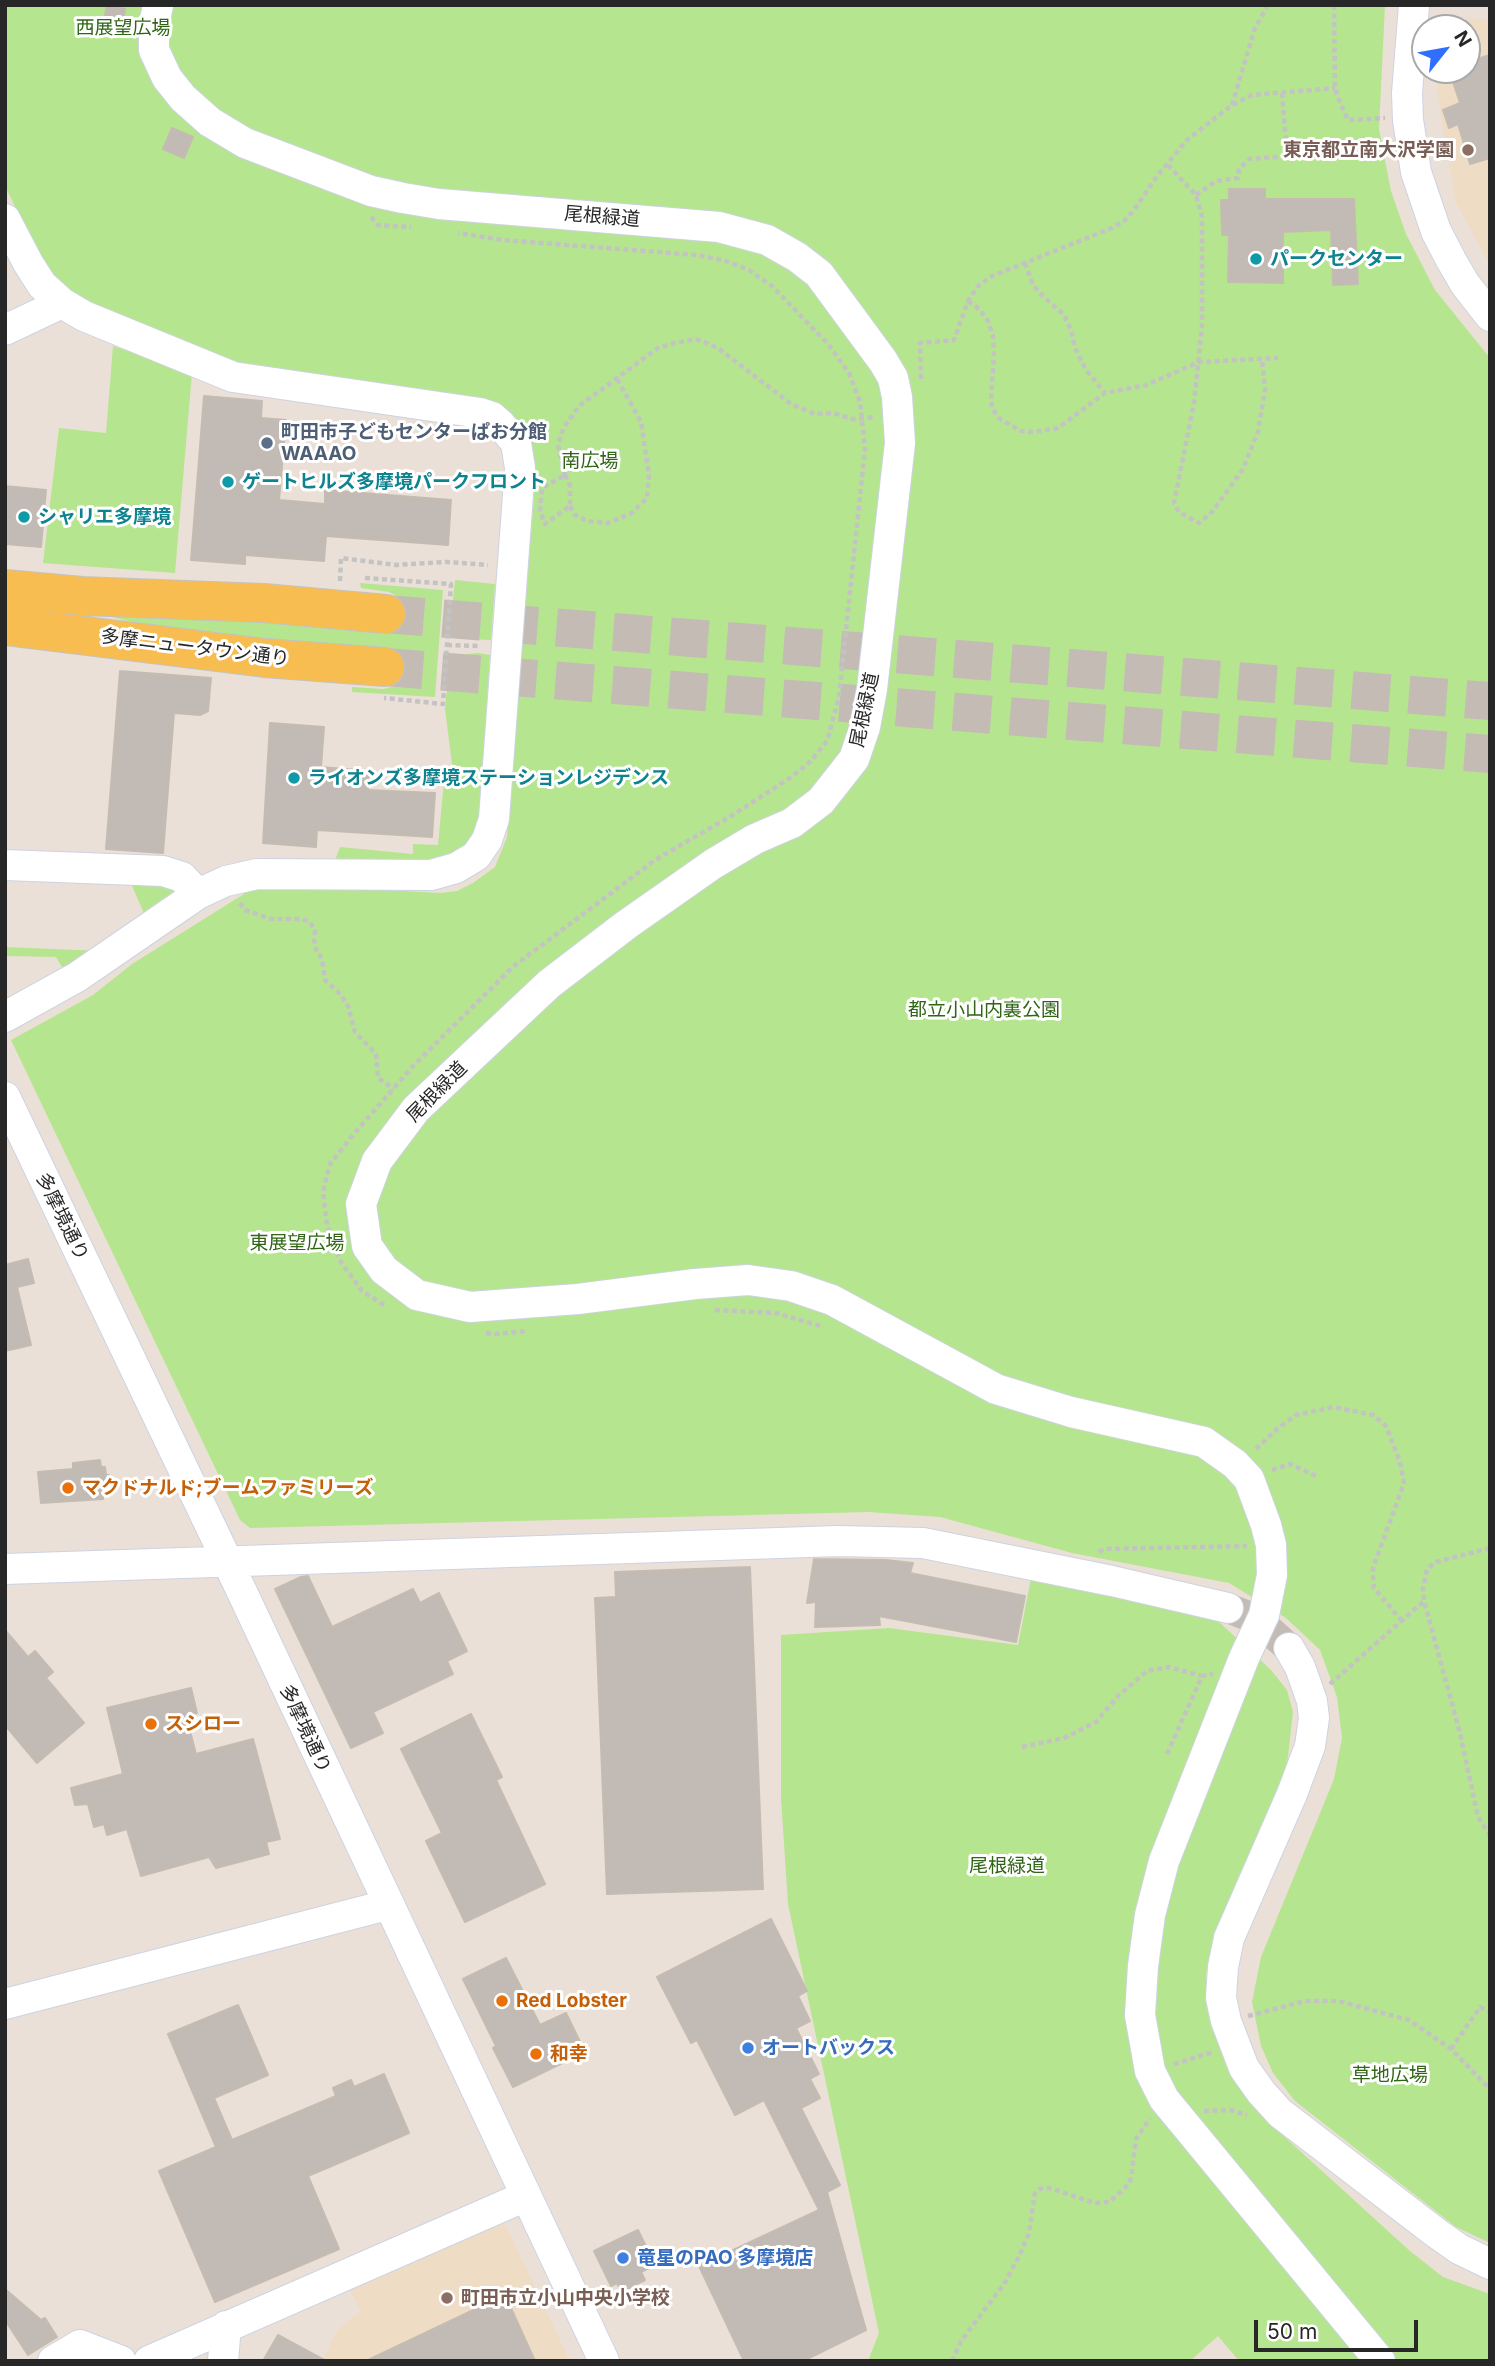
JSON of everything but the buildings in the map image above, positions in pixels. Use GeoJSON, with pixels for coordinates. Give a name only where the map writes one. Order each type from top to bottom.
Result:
{"type":"FeatureCollection","features":[{"type":"Feature","properties":{"kind":"main road","name":"多摩ニュータウン通り"},"geometry":{"type":"LineString","coordinates":[[5,589],[82,596],[264,603],[386,614]]}},
{"type":"Feature","properties":{"kind":"main road","name":"多摩ニュータウン通り"},"geometry":{"type":"LineString","coordinates":[[5,626],[265,658],[384,683]]}},
{"type":"Feature","properties":{"kind":"street","name":"尾根緑道"},"geometry":{"type":"LineString","coordinates":[[158,5],[154,24],[155,50],[167,78],[183,99],[209,122],[245,143],[371,191],[439,204],[719,227],[767,240],[797,257],[819,274],[883,361],[892,378],[900,419],[900,443],[872,689],[865,727],[854,759],[821,801],[792,823],[755,839],[713,864],[626,925],[549,984],[416,1109],[377,1161],[361,1205],[367,1246],[384,1270],[417,1295],[470,1307],[578,1300],[695,1284],[748,1280],[791,1286],[832,1300],[996,1389],[1071,1412],[1203,1442],[1242,1472]]}},
{"type":"Feature","properties":{"kind":"street"},"geometry":{"type":"LineString","coordinates":[[1414,5],[1408,120],[1416,173],[1436,231],[1451,260],[1465,284],[1490,316]]}},
{"type":"Feature","properties":{"kind":"street"},"geometry":{"type":"LineString","coordinates":[[5,219],[42,285],[62,303],[84,316],[233,377],[480,413],[492,417],[509,434],[519,453],[520,468],[494,819],[487,840],[476,856],[456,868],[431,875],[257,874],[226,881],[198,894],[77,977],[5,1017]]}},
{"type":"Feature","properties":{"kind":"street"},"geometry":{"type":"LineString","coordinates":[[5,330],[62,303]]}},
{"type":"Feature","properties":{"kind":"street"},"geometry":{"type":"LineString","coordinates":[[5,865],[163,871],[182,877],[198,894]]}},
{"type":"Feature","properties":{"kind":"street","name":"多摩境通り"},"geometry":{"type":"LineString","coordinates":[[5,1097],[604,2361]]}},
{"type":"Feature","properties":{"kind":"street"},"geometry":{"type":"LineString","coordinates":[[1242,1472],[1266,1525],[1271,1545],[1272,1575],[1264,1615],[1244,1658],[1164,1861],[1150,1915],[1140,2015],[1150,2071],[1164,2099],[1380,2361]]}},
{"type":"Feature","properties":{"kind":"street"},"geometry":{"type":"LineString","coordinates":[[5,1569],[838,1541],[923,1544],[1112,1581],[1228,1608]]}},
{"type":"Feature","properties":{"kind":"street"},"geometry":{"type":"LineString","coordinates":[[1289,1648],[1300,1667],[1312,1701],[1314,1718],[1310,1746],[1229,1938],[1223,1967],[1221,1998],[1230,2033],[1244,2068],[1280,2113],[1435,2232],[1459,2249],[1490,2264]]}},
{"type":"Feature","properties":{"kind":"street"},"geometry":{"type":"LineString","coordinates":[[5,2004],[387,1905]]}},
{"type":"Feature","properties":{"kind":"street"},"geometry":{"type":"LineString","coordinates":[[149,2361],[526,2196]]}},
{"type":"Feature","properties":{"kind":"street"},"geometry":{"type":"LineString","coordinates":[[223,2361],[226,2326]]}},
{"type":"Feature","properties":{"kind":"street"},"geometry":{"type":"LineString","coordinates":[[53,2361],[80,2344],[121,2361]]}},
{"type":"Feature","properties":{"kind":"path"},"geometry":{"type":"LineString","coordinates":[[1232,105],[1255,28],[1268,5]]}},
{"type":"Feature","properties":{"kind":"path"},"geometry":{"type":"LineString","coordinates":[[1334,5],[1335,88],[1348,120],[1386,118]]}},
{"type":"Feature","properties":{"kind":"path"},"geometry":{"type":"LineString","coordinates":[[922,382],[920,343],[954,340],[968,301],[978,286],[992,276],[1124,221],[1187,140],[1232,105],[1252,95],[1335,88]]}},
{"type":"Feature","properties":{"kind":"path"},"geometry":{"type":"LineString","coordinates":[[1282,93],[1287,156]]}},
{"type":"Feature","properties":{"kind":"path"},"geometry":{"type":"LineString","coordinates":[[1196,195],[1216,181],[1238,178],[1239,169],[1249,159],[1346,152]]}},
{"type":"Feature","properties":{"kind":"path"},"geometry":{"type":"LineString","coordinates":[[1168,165],[1196,195],[1202,217],[1203,277],[1199,362],[1194,403],[1174,503],[1179,512],[1199,523],[1212,512],[1243,469],[1258,430],[1265,390],[1262,359]]}},
{"type":"Feature","properties":{"kind":"path"},"geometry":{"type":"LineString","coordinates":[[345,181],[353,196],[378,225],[414,228]]}},
{"type":"Feature","properties":{"kind":"path"},"geometry":{"type":"LineString","coordinates":[[245,910],[271,919],[302,919],[310,922],[315,931],[314,946],[322,960],[325,980],[341,995],[348,1006],[355,1032],[376,1055],[379,1078],[394,1089],[414,1065],[514,967],[655,860],[731,816],[811,761],[827,741],[839,697],[865,449],[860,402],[849,373],[828,344],[772,286],[749,270],[696,255],[503,240],[451,232]]}},
{"type":"Feature","properties":{"kind":"path"},"geometry":{"type":"LineString","coordinates":[[1025,263],[1034,285],[1063,315],[1086,369],[1105,393]]}},
{"type":"Feature","properties":{"kind":"path"},"geometry":{"type":"LineString","coordinates":[[968,301],[980,310],[988,321],[993,337],[995,354],[990,400],[993,410],[1007,425],[1021,431],[1058,428],[1105,393],[1146,385],[1199,362],[1278,358]]}},
{"type":"Feature","properties":{"kind":"path"},"geometry":{"type":"LineString","coordinates":[[616,377],[641,422],[648,463],[647,498],[632,513],[608,523],[587,521],[575,515],[570,506],[570,486],[558,445],[563,429],[579,406],[616,377],[658,348],[696,339],[718,348],[791,404],[815,414],[832,413],[852,419],[900,419]]}},
{"type":"Feature","properties":{"kind":"path"},"geometry":{"type":"LineString","coordinates":[[565,475],[542,488],[540,511],[545,524],[570,506]]}},
{"type":"Feature","properties":{"kind":"path"},"geometry":{"type":"LineString","coordinates":[[339,592],[341,558],[396,565],[447,562],[513,567]]}},
{"type":"Feature","properties":{"kind":"path"},"geometry":{"type":"LineString","coordinates":[[365,578],[451,584],[443,704],[384,683]]}},
{"type":"Feature","properties":{"kind":"path"},"geometry":{"type":"LineString","coordinates":[[447,645],[490,646]]}},
{"type":"Feature","properties":{"kind":"path"},"geometry":{"type":"LineString","coordinates":[[1242,1472],[1296,1415],[1333,1407],[1373,1415],[1386,1426],[1400,1462],[1404,1483],[1373,1568],[1373,1577],[1374,1588],[1401,1620]]}},
{"type":"Feature","properties":{"kind":"path"},"geometry":{"type":"LineString","coordinates":[[1242,1472],[1290,1464],[1318,1477]]}},
{"type":"Feature","properties":{"kind":"path"},"geometry":{"type":"LineString","coordinates":[[1095,1554],[1104,1549],[1271,1545]]}},
{"type":"Feature","properties":{"kind":"path"},"geometry":{"type":"LineString","coordinates":[[1490,1548],[1448,1558],[1427,1569],[1423,1589],[1460,1733],[1478,1817],[1490,1835]]}},
{"type":"Feature","properties":{"kind":"path"},"geometry":{"type":"LineString","coordinates":[[1312,1701],[1424,1601]]}},
{"type":"Feature","properties":{"kind":"path"},"geometry":{"type":"LineString","coordinates":[[1022,1747],[1063,1738],[1097,1722],[1119,1695],[1147,1671],[1169,1667],[1202,1676]]}},
{"type":"Feature","properties":{"kind":"path"},"geometry":{"type":"LineString","coordinates":[[1150,2071],[1305,2001],[1338,2001],[1409,2020],[1451,2049],[1490,2089]]}},
{"type":"Feature","properties":{"kind":"path"},"geometry":{"type":"LineString","coordinates":[[1451,2049],[1480,2007],[1490,2012]]}},
{"type":"Feature","properties":{"kind":"path"},"geometry":{"type":"LineString","coordinates":[[952,2361],[961,2341],[1004,2284],[1019,2256],[1029,2233],[1035,2193],[1039,2189],[1050,2188],[1102,2204],[1123,2191],[1131,2178],[1136,2139],[1164,2099]]}},
{"type":"Feature","properties":{"kind":"shaded area","name":"東京都立南大沢学園"},"geometry":{"type":"Polygon","coordinates":[[[1481,19],[1490,20],[1490,265],[1455,201],[1438,84],[1481,84],[1481,19]]]}},
{"type":"Feature","properties":{"kind":"shaded area","name":"町田市立小山中央小学校"},"geometry":{"type":"Polygon","coordinates":[[[498,2221],[506,2226],[570,2361],[322,2361],[338,2329],[361,2311],[347,2285],[498,2221]]]}},
{"type":"Feature","properties":{"kind":"green space","name":"都立小山内裏公園"},"geometry":{"type":"Polygon","coordinates":[[[5,5],[1385,5],[1379,129],[1391,191],[1406,234],[1435,290],[1490,358],[1490,2243],[1456,2227],[1295,2101],[1273,2073],[1261,2046],[1252,2002],[1261,1957],[1334,1779],[1342,1738],[1337,1697],[1320,1650],[1286,1618],[1229,1583],[1072,1553],[940,1517],[868,1512],[250,1528],[240,1520],[11,1040],[93,995],[132,964],[244,894],[240,888],[271,884],[441,893],[457,891],[495,867],[507,837],[534,496],[534,462],[523,432],[239,364],[83,300],[64,287],[38,254],[5,186],[5,5]]]}},
{"type":"Feature","properties":{"kind":"green space"},"geometry":{"type":"Polygon","coordinates":[[[113,346],[192,373],[175,573],[43,563],[59,428],[106,433],[113,346]]]}},
{"type":"Feature","properties":{"kind":"green space"},"geometry":{"type":"Polygon","coordinates":[[[455,580],[495,584],[491,640],[468,639],[458,633],[453,624],[452,609],[455,580]]]}},
{"type":"Feature","properties":{"kind":"green space"},"geometry":{"type":"Polygon","coordinates":[[[360,583],[443,590],[435,697],[352,692],[352,687],[383,689],[395,686],[408,677],[410,672],[399,656],[374,648],[184,634],[94,613],[384,629],[402,626],[411,619],[413,608],[405,600],[389,592],[361,588],[360,583]]]}},
{"type":"Feature","properties":{"kind":"green space"},"geometry":{"type":"Polygon","coordinates":[[[467,654],[490,655],[487,700],[491,717],[478,835],[447,862],[334,863],[340,847],[413,854],[413,844],[438,845],[444,781],[454,780],[445,709],[451,662],[467,654]]]}},
{"type":"Feature","properties":{"kind":"green space"},"geometry":{"type":"Polygon","coordinates":[[[129,879],[175,887],[176,896],[146,918],[129,879]]]}},
{"type":"Feature","properties":{"kind":"green space"},"geometry":{"type":"Polygon","coordinates":[[[5,947],[101,951],[65,972],[56,957],[5,956],[5,947]]]}},
{"type":"Feature","properties":{"kind":"green space","name":"尾根緑道"},"geometry":{"type":"Polygon","coordinates":[[[1032,1573],[1218,1621],[1271,1670],[1287,1690],[1293,1712],[1287,1765],[1213,1946],[1206,1975],[1207,2005],[1225,2062],[1242,2090],[1266,2120],[1410,2251],[1443,2277],[1490,2294],[1490,2361],[1239,2361],[1218,2336],[1190,2361],[868,2361],[879,2333],[788,1904],[781,1798],[781,1635],[889,1628],[1018,1645],[1032,1573]]]}},
{"type":"Feature","properties":{"kind":"tunnel"},"geometry":{"type":"LineString","coordinates":[[386,614],[1490,701]]}},
{"type":"Feature","properties":{"kind":"tunnel"},"geometry":{"type":"LineString","coordinates":[[385,667],[1490,754]]}},
{"type":"Feature","properties":{"kind":"tunnel"},"geometry":{"type":"LineString","coordinates":[[1228,1608],[1248,1616],[1289,1648]]}},
{"type":"Feature","properties":{"kind":"place","name":"東京都立南大沢学園"},"geometry":{"type":"Point","coordinates":[1468,150]}},
{"type":"Feature","properties":{"kind":"place","name":"パークセンター"},"geometry":{"type":"Point","coordinates":[1256,259]}},
{"type":"Feature","properties":{"kind":"place","name":"町田市子どもセンターぱお分館 WAAAO"},"geometry":{"type":"Point","coordinates":[267,443]}},
{"type":"Feature","properties":{"kind":"place","name":"ゲートヒルズ多摩境パークフロント"},"geometry":{"type":"Point","coordinates":[228,482]}},
{"type":"Feature","properties":{"kind":"place","name":"シャリエ多摩境"},"geometry":{"type":"Point","coordinates":[24,517]}},
{"type":"Feature","properties":{"kind":"place","name":"ライオンズ多摩境ステーションレジデンス"},"geometry":{"type":"Point","coordinates":[294,778]}},
{"type":"Feature","properties":{"kind":"place","name":"マクドナルド;ブームファミリーズ"},"geometry":{"type":"Point","coordinates":[68,1488]}},
{"type":"Feature","properties":{"kind":"place","name":"スシロー"},"geometry":{"type":"Point","coordinates":[151,1724]}},
{"type":"Feature","properties":{"kind":"place","name":"Red Lobster"},"geometry":{"type":"Point","coordinates":[502,2001]}},
{"type":"Feature","properties":{"kind":"place","name":"オートバックス"},"geometry":{"type":"Point","coordinates":[748,2048]}},
{"type":"Feature","properties":{"kind":"place","name":"和幸"},"geometry":{"type":"Point","coordinates":[536,2054]}},
{"type":"Feature","properties":{"kind":"place","name":"竜星のPAO 多摩境店"},"geometry":{"type":"Point","coordinates":[623,2258]}},
{"type":"Feature","properties":{"kind":"place","name":"町田市立小山中央小学校"},"geometry":{"type":"Point","coordinates":[447,2298]}},
{"type":"Feature","properties":{"kind":"park label","name":"西展望広場"},"geometry":{"type":"Point","coordinates":[123,28]}},
{"type":"Feature","properties":{"kind":"park label","name":"南広場"},"geometry":{"type":"Point","coordinates":[590,461]}},
{"type":"Feature","properties":{"kind":"park label","name":"東展望広場"},"geometry":{"type":"Point","coordinates":[297,1243]}},
{"type":"Feature","properties":{"kind":"park label","name":"草地広場"},"geometry":{"type":"Point","coordinates":[1390,2075]}}]}
